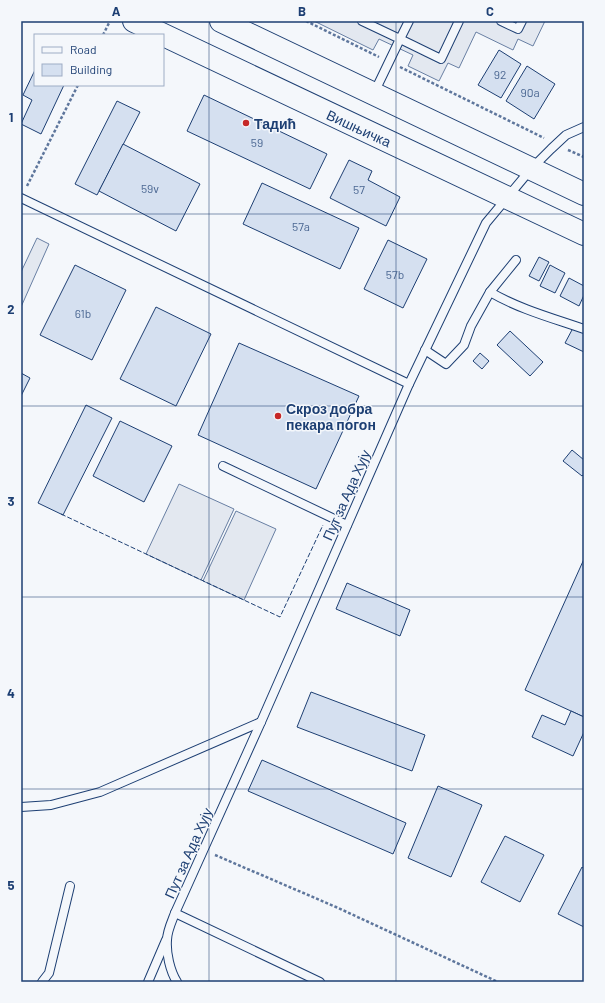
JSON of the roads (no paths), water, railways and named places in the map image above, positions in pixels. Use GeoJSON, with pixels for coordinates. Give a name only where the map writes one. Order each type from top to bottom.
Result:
{"type":"FeatureCollection","features":[{"type":"Feature","properties":{"kind":"main road","name":"Вишњичка"},"geometry":{"type":"LineString","coordinates":[[134,21],[161,34]]}},
{"type":"Feature","properties":{"kind":"main road"},"geometry":{"type":"LineString","coordinates":[[221,21],[584,194]]}},
{"type":"Feature","properties":{"kind":"main road","name":"Вишњичка"},"geometry":{"type":"LineString","coordinates":[[164,35],[584,234]]}},
{"type":"Feature","properties":{"kind":"lane"},"geometry":{"type":"LineString","coordinates":[[362,21],[441,59],[459,21]]}},
{"type":"Feature","properties":{"kind":"lane"},"geometry":{"type":"LineString","coordinates":[[374,94],[409,21]]}},
{"type":"Feature","properties":{"kind":"lane"},"geometry":{"type":"LineString","coordinates":[[501,21],[518,29],[522,21]]}},
{"type":"Feature","properties":{"kind":"lane","name":"Пут за Ада Хују"},"geometry":{"type":"LineString","coordinates":[[320,982],[175,913],[261,722],[409,384],[486,223],[531,169],[556,144],[566,135],[584,127]]}},
{"type":"Feature","properties":{"kind":"lane"},"geometry":{"type":"LineString","coordinates":[[21,198],[409,384]]}},
{"type":"Feature","properties":{"kind":"lane"},"geometry":{"type":"LineString","coordinates":[[425,350],[446,364],[464,345],[474,321],[490,292],[516,260]]}},
{"type":"Feature","properties":{"kind":"lane"},"geometry":{"type":"LineString","coordinates":[[490,292],[508,302],[584,329]]}},
{"type":"Feature","properties":{"kind":"lane"},"geometry":{"type":"LineString","coordinates":[[224,466],[347,525]]}},
{"type":"Feature","properties":{"kind":"lane"},"geometry":{"type":"LineString","coordinates":[[21,807],[51,805],[100,792],[261,722]]}},
{"type":"Feature","properties":{"kind":"lane"},"geometry":{"type":"LineString","coordinates":[[42,982],[49,973],[70,886]]}},
{"type":"Feature","properties":{"kind":"lane"},"geometry":{"type":"LineString","coordinates":[[148,982],[175,913]]}},
{"type":"Feature","properties":{"kind":"lane"},"geometry":{"type":"LineString","coordinates":[[166,939],[169,961],[173,976],[177,982]]}},
{"type":"Feature","properties":{"kind":"place","name":"Тадић"},"geometry":{"type":"Point","coordinates":[246,123]}},
{"type":"Feature","properties":{"kind":"place","name":"Скроз добра пекара погон"},"geometry":{"type":"Point","coordinates":[278,416]}}]}
